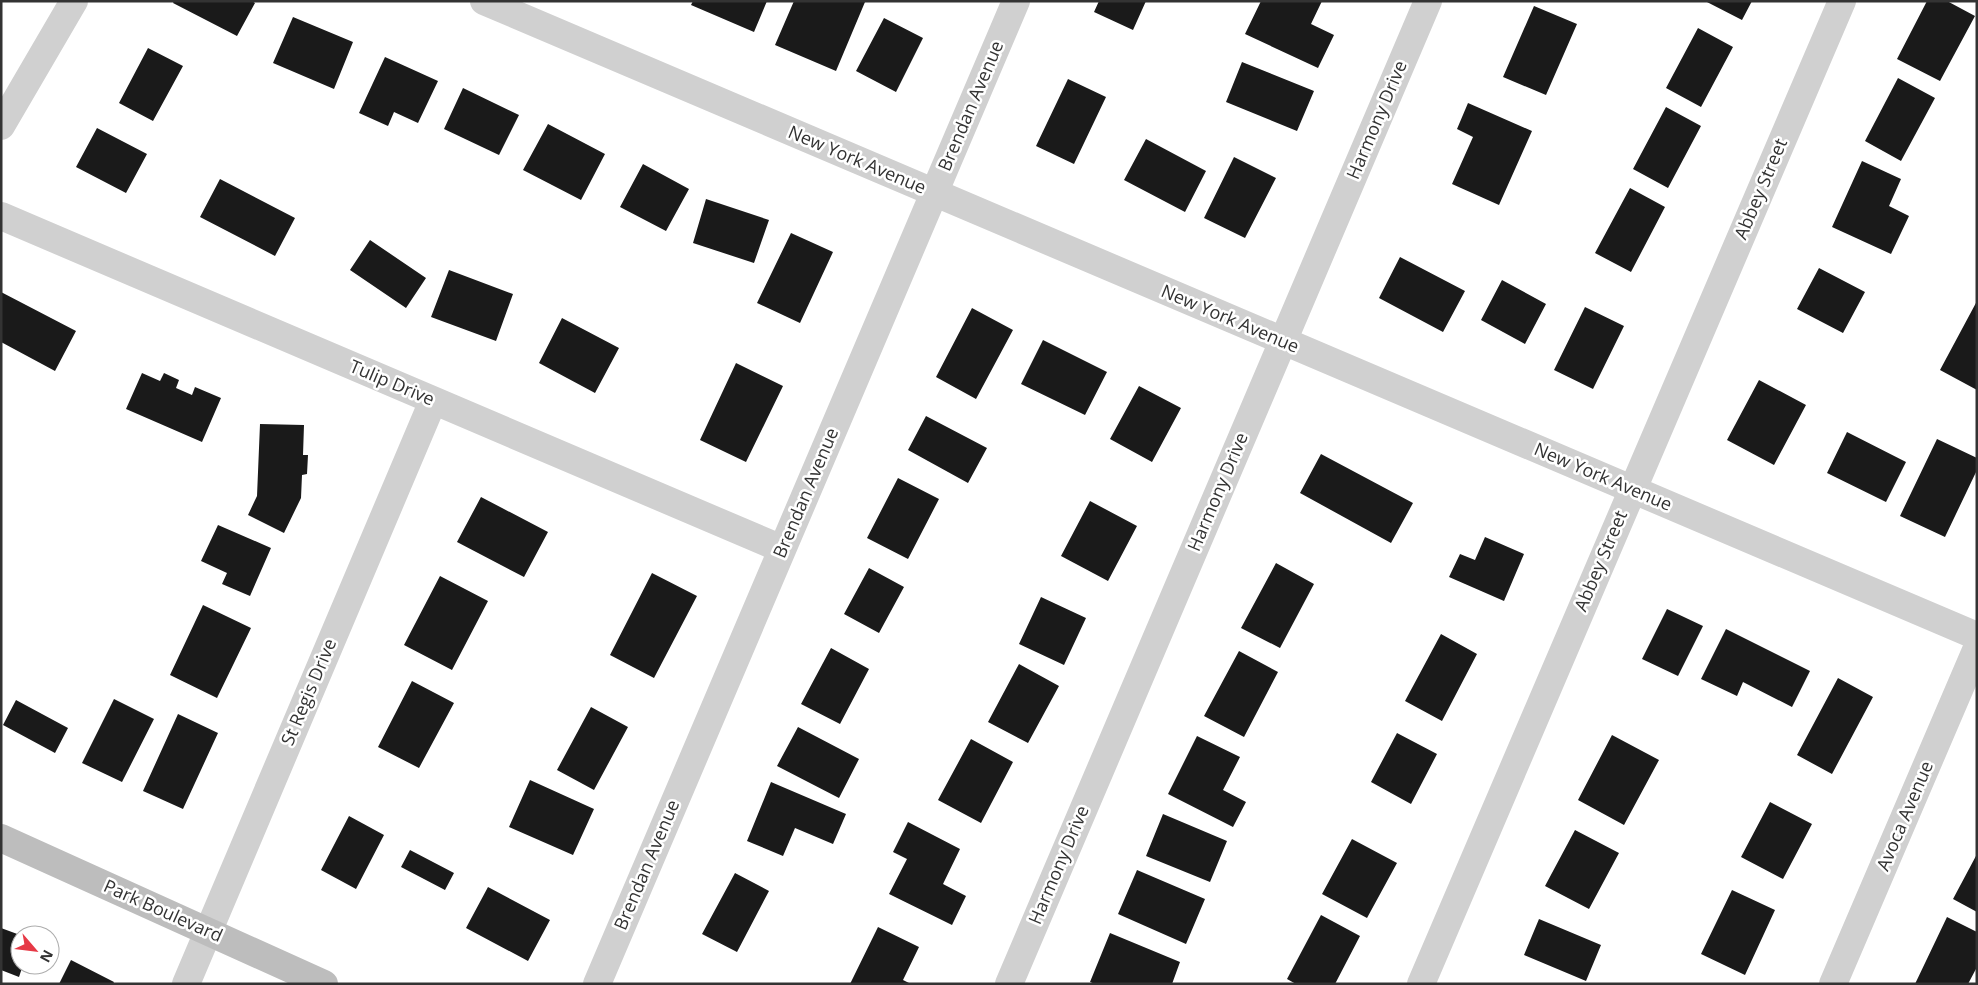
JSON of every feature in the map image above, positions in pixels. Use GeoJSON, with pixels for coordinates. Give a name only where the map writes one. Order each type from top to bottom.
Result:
{"type":"FeatureCollection","features":[{"type":"Feature","properties":{"kind":"main road","name":"Park Boulevard"},"geometry":{"type":"LineString","coordinates":[[1,838],[324,984]]}},
{"type":"Feature","properties":{"kind":"street"},"geometry":{"type":"LineString","coordinates":[[1,126],[74,1]]}},
{"type":"Feature","properties":{"kind":"street","name":"New York Avenue"},"geometry":{"type":"LineString","coordinates":[[484,1],[1977,636]]}},
{"type":"Feature","properties":{"kind":"street","name":"Brendan Avenue"},"geometry":{"type":"LineString","coordinates":[[597,984],[1016,1]]}},
{"type":"Feature","properties":{"kind":"street","name":"Harmony Drive"},"geometry":{"type":"LineString","coordinates":[[1009,984],[1428,1]]}},
{"type":"Feature","properties":{"kind":"street","name":"Abbey Street"},"geometry":{"type":"LineString","coordinates":[[1421,984],[1842,1]]}},
{"type":"Feature","properties":{"kind":"street","name":"Tulip Drive"},"geometry":{"type":"LineString","coordinates":[[1,216],[782,549]]}},
{"type":"Feature","properties":{"kind":"street","name":"St Regis Drive"},"geometry":{"type":"LineString","coordinates":[[186,984],[433,401]]}},
{"type":"Feature","properties":{"kind":"street","name":"Avoca Avenue"},"geometry":{"type":"LineString","coordinates":[[1833,984],[1977,648]]}},
{"type":"Feature","properties":{"kind":"building"},"geometry":{"type":"Polygon","coordinates":[[[174,1],[252,1],[255,3],[237,36],[173,3],[174,1]]]}},
{"type":"Feature","properties":{"kind":"building"},"geometry":{"type":"Polygon","coordinates":[[[693,1],[767,1],[754,32],[691,5],[693,1]]]}},
{"type":"Feature","properties":{"kind":"building"},"geometry":{"type":"Polygon","coordinates":[[[794,1],[865,2],[836,71],[775,45],[794,1]]]}},
{"type":"Feature","properties":{"kind":"building"},"geometry":{"type":"Polygon","coordinates":[[[1099,1],[1146,1],[1133,30],[1094,12],[1099,1]]]}},
{"type":"Feature","properties":{"kind":"building"},"geometry":{"type":"Polygon","coordinates":[[[1261,1],[1322,1],[1311,24],[1334,35],[1318,68],[1245,34],[1261,1]]]}},
{"type":"Feature","properties":{"kind":"building"},"geometry":{"type":"Polygon","coordinates":[[[1705,1],[1752,1],[1742,20],[1705,1]]]}},
{"type":"Feature","properties":{"kind":"building"},"geometry":{"type":"Polygon","coordinates":[[[1927,1],[1947,1],[1975,16],[1940,81],[1897,59],[1927,1]]]}},
{"type":"Feature","properties":{"kind":"building"},"geometry":{"type":"Polygon","coordinates":[[[1534,6],[1577,24],[1546,95],[1503,77],[1534,6]]]}},
{"type":"Feature","properties":{"kind":"building"},"geometry":{"type":"Polygon","coordinates":[[[293,17],[353,42],[334,89],[273,63],[293,17]]]}},
{"type":"Feature","properties":{"kind":"building"},"geometry":{"type":"Polygon","coordinates":[[[884,18],[923,38],[896,92],[856,71],[884,18]]]}},
{"type":"Feature","properties":{"kind":"building"},"geometry":{"type":"Polygon","coordinates":[[[1698,28],[1733,47],[1701,107],[1666,88],[1698,28]]]}},
{"type":"Feature","properties":{"kind":"building"},"geometry":{"type":"Polygon","coordinates":[[[148,48],[183,66],[153,121],[119,103],[148,48]]]}},
{"type":"Feature","properties":{"kind":"building"},"geometry":{"type":"Polygon","coordinates":[[[385,57],[438,81],[418,123],[394,112],[388,126],[359,113],[385,57]]]}},
{"type":"Feature","properties":{"kind":"building"},"geometry":{"type":"Polygon","coordinates":[[[1242,62],[1314,91],[1297,131],[1226,102],[1242,62]]]}},
{"type":"Feature","properties":{"kind":"building"},"geometry":{"type":"Polygon","coordinates":[[[1898,78],[1935,98],[1901,161],[1865,141],[1898,78]]]}},
{"type":"Feature","properties":{"kind":"building"},"geometry":{"type":"Polygon","coordinates":[[[1068,79],[1106,97],[1074,164],[1036,146],[1068,79]]]}},
{"type":"Feature","properties":{"kind":"building"},"geometry":{"type":"Polygon","coordinates":[[[463,88],[519,115],[499,155],[444,129],[463,88]]]}},
{"type":"Feature","properties":{"kind":"building"},"geometry":{"type":"Polygon","coordinates":[[[1468,103],[1532,131],[1499,205],[1452,184],[1473,137],[1457,129],[1468,103]]]}},
{"type":"Feature","properties":{"kind":"building"},"geometry":{"type":"Polygon","coordinates":[[[1666,107],[1701,126],[1668,188],[1633,169],[1666,107]]]}},
{"type":"Feature","properties":{"kind":"building"},"geometry":{"type":"Polygon","coordinates":[[[548,124],[605,154],[581,200],[523,170],[548,124]]]}},
{"type":"Feature","properties":{"kind":"building"},"geometry":{"type":"Polygon","coordinates":[[[97,128],[147,154],[126,193],[76,167],[97,128]]]}},
{"type":"Feature","properties":{"kind":"building"},"geometry":{"type":"Polygon","coordinates":[[[1146,139],[1206,171],[1185,212],[1124,180],[1146,139]]]}},
{"type":"Feature","properties":{"kind":"building"},"geometry":{"type":"Polygon","coordinates":[[[1234,157],[1276,178],[1245,238],[1204,218],[1234,157]]]}},
{"type":"Feature","properties":{"kind":"building"},"geometry":{"type":"Polygon","coordinates":[[[1862,161],[1901,179],[1889,206],[1909,216],[1891,254],[1832,227],[1862,161]]]}},
{"type":"Feature","properties":{"kind":"building"},"geometry":{"type":"Polygon","coordinates":[[[643,164],[689,189],[666,231],[620,207],[643,164]]]}},
{"type":"Feature","properties":{"kind":"building"},"geometry":{"type":"Polygon","coordinates":[[[220,179],[295,218],[275,256],[200,217],[220,179]]]}},
{"type":"Feature","properties":{"kind":"building"},"geometry":{"type":"Polygon","coordinates":[[[1630,188],[1665,207],[1631,272],[1595,253],[1630,188]]]}},
{"type":"Feature","properties":{"kind":"building"},"geometry":{"type":"Polygon","coordinates":[[[706,199],[769,220],[754,263],[693,243],[706,199]]]}},
{"type":"Feature","properties":{"kind":"building"},"geometry":{"type":"Polygon","coordinates":[[[791,233],[833,252],[800,323],[757,303],[791,233]]]}},
{"type":"Feature","properties":{"kind":"building"},"geometry":{"type":"Polygon","coordinates":[[[370,240],[426,278],[406,308],[350,270],[370,240]]]}},
{"type":"Feature","properties":{"kind":"building"},"geometry":{"type":"Polygon","coordinates":[[[1400,257],[1465,291],[1443,332],[1379,298],[1400,257]]]}},
{"type":"Feature","properties":{"kind":"building"},"geometry":{"type":"Polygon","coordinates":[[[1819,268],[1865,292],[1843,333],[1797,309],[1819,268]]]}},
{"type":"Feature","properties":{"kind":"building"},"geometry":{"type":"Polygon","coordinates":[[[449,270],[513,294],[496,341],[431,317],[449,270]]]}},
{"type":"Feature","properties":{"kind":"building"},"geometry":{"type":"Polygon","coordinates":[[[1502,280],[1546,304],[1525,344],[1481,320],[1502,280]]]}},
{"type":"Feature","properties":{"kind":"building"},"geometry":{"type":"Polygon","coordinates":[[[1,292],[76,331],[55,371],[1,342],[1,292]]]}},
{"type":"Feature","properties":{"kind":"building"},"geometry":{"type":"Polygon","coordinates":[[[1977,301],[1977,390],[1940,370],[1977,301]]]}},
{"type":"Feature","properties":{"kind":"building"},"geometry":{"type":"Polygon","coordinates":[[[1585,307],[1624,326],[1593,389],[1554,370],[1585,307]]]}},
{"type":"Feature","properties":{"kind":"building"},"geometry":{"type":"Polygon","coordinates":[[[972,308],[1013,330],[976,399],[936,377],[972,308]]]}},
{"type":"Feature","properties":{"kind":"building"},"geometry":{"type":"Polygon","coordinates":[[[562,318],[619,348],[595,393],[539,363],[562,318]]]}},
{"type":"Feature","properties":{"kind":"building"},"geometry":{"type":"Polygon","coordinates":[[[1043,340],[1107,372],[1085,415],[1021,384],[1043,340]]]}},
{"type":"Feature","properties":{"kind":"building"},"geometry":{"type":"Polygon","coordinates":[[[736,363],[783,386],[746,462],[700,440],[736,363]]]}},
{"type":"Feature","properties":{"kind":"building"},"geometry":{"type":"Polygon","coordinates":[[[142,373],[160,381],[164,373],[179,380],[176,388],[192,395],[195,387],[221,398],[202,442],[126,409],[142,373]]]}},
{"type":"Feature","properties":{"kind":"building"},"geometry":{"type":"Polygon","coordinates":[[[1759,380],[1806,405],[1774,465],[1727,440],[1759,380]]]}},
{"type":"Feature","properties":{"kind":"building"},"geometry":{"type":"Polygon","coordinates":[[[1139,386],[1181,408],[1152,462],[1110,439],[1139,386]]]}},
{"type":"Feature","properties":{"kind":"building"},"geometry":{"type":"Polygon","coordinates":[[[926,416],[987,448],[968,483],[908,450],[926,416]]]}},
{"type":"Feature","properties":{"kind":"building"},"geometry":{"type":"Polygon","coordinates":[[[260,424],[304,425],[303,455],[308,455],[307,474],[302,475],[301,498],[284,533],[248,515],[257,496],[260,424]]]}},
{"type":"Feature","properties":{"kind":"building"},"geometry":{"type":"Polygon","coordinates":[[[1847,432],[1906,462],[1886,502],[1827,473],[1847,432]]]}},
{"type":"Feature","properties":{"kind":"building"},"geometry":{"type":"Polygon","coordinates":[[[1937,439],[1977,458],[1977,470],[1945,537],[1900,516],[1937,439]]]}},
{"type":"Feature","properties":{"kind":"building"},"geometry":{"type":"Polygon","coordinates":[[[1321,454],[1413,503],[1391,543],[1300,493],[1321,454]]]}},
{"type":"Feature","properties":{"kind":"building"},"geometry":{"type":"Polygon","coordinates":[[[898,478],[939,499],[908,559],[867,538],[898,478]]]}},
{"type":"Feature","properties":{"kind":"building"},"geometry":{"type":"Polygon","coordinates":[[[481,497],[548,532],[524,577],[457,542],[481,497]]]}},
{"type":"Feature","properties":{"kind":"building"},"geometry":{"type":"Polygon","coordinates":[[[1090,501],[1137,526],[1108,581],[1061,556],[1090,501]]]}},
{"type":"Feature","properties":{"kind":"building"},"geometry":{"type":"Polygon","coordinates":[[[218,525],[271,548],[250,596],[222,584],[227,573],[201,561],[218,525]]]}},
{"type":"Feature","properties":{"kind":"building"},"geometry":{"type":"Polygon","coordinates":[[[1485,537],[1524,554],[1504,601],[1449,577],[1460,554],[1475,560],[1485,537]]]}},
{"type":"Feature","properties":{"kind":"building"},"geometry":{"type":"Polygon","coordinates":[[[1276,563],[1314,584],[1280,648],[1241,628],[1276,563]]]}},
{"type":"Feature","properties":{"kind":"building"},"geometry":{"type":"Polygon","coordinates":[[[869,568],[904,587],[879,633],[844,614],[869,568]]]}},
{"type":"Feature","properties":{"kind":"building"},"geometry":{"type":"Polygon","coordinates":[[[652,573],[697,596],[654,678],[610,655],[652,573]]]}},
{"type":"Feature","properties":{"kind":"building"},"geometry":{"type":"Polygon","coordinates":[[[440,576],[488,601],[452,670],[404,645],[440,576]]]}},
{"type":"Feature","properties":{"kind":"building"},"geometry":{"type":"Polygon","coordinates":[[[1041,597],[1086,618],[1064,665],[1019,644],[1041,597]]]}},
{"type":"Feature","properties":{"kind":"building"},"geometry":{"type":"Polygon","coordinates":[[[203,605],[251,628],[217,698],[170,675],[203,605]]]}},
{"type":"Feature","properties":{"kind":"building"},"geometry":{"type":"Polygon","coordinates":[[[1667,609],[1703,626],[1678,676],[1642,659],[1667,609]]]}},
{"type":"Feature","properties":{"kind":"building"},"geometry":{"type":"Polygon","coordinates":[[[1726,629],[1810,671],[1792,707],[1743,682],[1737,696],[1701,679],[1726,629]]]}},
{"type":"Feature","properties":{"kind":"building"},"geometry":{"type":"Polygon","coordinates":[[[1441,634],[1477,654],[1442,721],[1405,701],[1441,634]]]}},
{"type":"Feature","properties":{"kind":"building"},"geometry":{"type":"Polygon","coordinates":[[[831,648],[869,669],[840,724],[801,704],[831,648]]]}},
{"type":"Feature","properties":{"kind":"building"},"geometry":{"type":"Polygon","coordinates":[[[1239,651],[1278,672],[1244,737],[1204,716],[1239,651]]]}},
{"type":"Feature","properties":{"kind":"building"},"geometry":{"type":"Polygon","coordinates":[[[1019,664],[1059,686],[1028,743],[988,722],[1019,664]]]}},
{"type":"Feature","properties":{"kind":"building"},"geometry":{"type":"Polygon","coordinates":[[[1838,678],[1873,697],[1832,774],[1797,755],[1838,678]]]}},
{"type":"Feature","properties":{"kind":"building"},"geometry":{"type":"Polygon","coordinates":[[[412,681],[454,703],[419,768],[378,747],[412,681]]]}},
{"type":"Feature","properties":{"kind":"building"},"geometry":{"type":"Polygon","coordinates":[[[114,699],[154,719],[122,782],[82,763],[114,699]]]}},
{"type":"Feature","properties":{"kind":"building"},"geometry":{"type":"Polygon","coordinates":[[[16,700],[68,728],[55,753],[3,725],[16,700]]]}},
{"type":"Feature","properties":{"kind":"building"},"geometry":{"type":"Polygon","coordinates":[[[591,707],[628,727],[594,790],[557,770],[591,707]]]}},
{"type":"Feature","properties":{"kind":"building"},"geometry":{"type":"Polygon","coordinates":[[[178,714],[218,733],[183,809],[143,791],[178,714]]]}},
{"type":"Feature","properties":{"kind":"building"},"geometry":{"type":"Polygon","coordinates":[[[798,727],[859,759],[839,798],[777,766],[798,727]]]}},
{"type":"Feature","properties":{"kind":"building"},"geometry":{"type":"Polygon","coordinates":[[[1397,733],[1437,754],[1411,804],[1371,782],[1397,733]]]}},
{"type":"Feature","properties":{"kind":"building"},"geometry":{"type":"Polygon","coordinates":[[[1612,735],[1659,760],[1624,825],[1578,800],[1612,735]]]}},
{"type":"Feature","properties":{"kind":"building"},"geometry":{"type":"Polygon","coordinates":[[[1197,736],[1240,757],[1223,790],[1246,802],[1233,827],[1168,794],[1197,736]]]}},
{"type":"Feature","properties":{"kind":"building"},"geometry":{"type":"Polygon","coordinates":[[[971,739],[1013,762],[981,823],[938,800],[971,739]]]}},
{"type":"Feature","properties":{"kind":"building"},"geometry":{"type":"Polygon","coordinates":[[[530,780],[594,809],[573,855],[509,827],[530,780]]]}},
{"type":"Feature","properties":{"kind":"building"},"geometry":{"type":"Polygon","coordinates":[[[771,782],[846,814],[833,844],[795,828],[783,856],[747,841],[771,782]]]}},
{"type":"Feature","properties":{"kind":"building"},"geometry":{"type":"Polygon","coordinates":[[[1770,802],[1812,824],[1783,879],[1741,857],[1770,802]]]}},
{"type":"Feature","properties":{"kind":"building"},"geometry":{"type":"Polygon","coordinates":[[[1163,814],[1227,841],[1210,882],[1146,856],[1163,814]]]}},
{"type":"Feature","properties":{"kind":"building"},"geometry":{"type":"Polygon","coordinates":[[[349,816],[384,835],[356,889],[321,870],[349,816]]]}},
{"type":"Feature","properties":{"kind":"building"},"geometry":{"type":"Polygon","coordinates":[[[908,822],[960,849],[943,884],[966,896],[952,925],[889,894],[907,859],[893,852],[908,822]]]}},
{"type":"Feature","properties":{"kind":"building"},"geometry":{"type":"Polygon","coordinates":[[[1575,830],[1619,853],[1589,909],[1545,886],[1575,830]]]}},
{"type":"Feature","properties":{"kind":"building"},"geometry":{"type":"Polygon","coordinates":[[[1352,839],[1397,863],[1367,918],[1322,894],[1352,839]]]}},
{"type":"Feature","properties":{"kind":"building"},"geometry":{"type":"Polygon","coordinates":[[[410,850],[454,873],[445,890],[401,867],[410,850]]]}},
{"type":"Feature","properties":{"kind":"building"},"geometry":{"type":"Polygon","coordinates":[[[1977,854],[1977,912],[1953,899],[1977,854]]]}},
{"type":"Feature","properties":{"kind":"building"},"geometry":{"type":"Polygon","coordinates":[[[1137,870],[1205,899],[1186,944],[1118,914],[1137,870]]]}},
{"type":"Feature","properties":{"kind":"building"},"geometry":{"type":"Polygon","coordinates":[[[735,873],[769,891],[737,952],[702,934],[735,873]]]}},
{"type":"Feature","properties":{"kind":"building"},"geometry":{"type":"Polygon","coordinates":[[[488,887],[550,920],[528,961],[466,928],[488,887]]]}},
{"type":"Feature","properties":{"kind":"building"},"geometry":{"type":"Polygon","coordinates":[[[1732,890],[1775,910],[1745,975],[1701,954],[1732,890]]]}},
{"type":"Feature","properties":{"kind":"building"},"geometry":{"type":"Polygon","coordinates":[[[1321,915],[1360,936],[1335,984],[1296,984],[1287,979],[1321,915]]]}},
{"type":"Feature","properties":{"kind":"building"},"geometry":{"type":"Polygon","coordinates":[[[1947,917],[1977,932],[1977,967],[1968,984],[1915,984],[1947,917]]]}},
{"type":"Feature","properties":{"kind":"building"},"geometry":{"type":"Polygon","coordinates":[[[1539,919],[1601,945],[1586,981],[1524,955],[1539,919]]]}},
{"type":"Feature","properties":{"kind":"building"},"geometry":{"type":"Polygon","coordinates":[[[878,927],[919,947],[903,980],[911,984],[850,984],[878,927]]]}},
{"type":"Feature","properties":{"kind":"building"},"geometry":{"type":"Polygon","coordinates":[[[1,928],[10,931],[10,974],[1,970],[1,928]]]}},
{"type":"Feature","properties":{"kind":"building"},"geometry":{"type":"Polygon","coordinates":[[[1110,933],[1180,962],[1172,984],[1095,984],[1090,982],[1110,933]]]}},
{"type":"Feature","properties":{"kind":"building"},"geometry":{"type":"Polygon","coordinates":[[[71,960],[114,982],[113,984],[59,984],[71,960]]]}}]}
